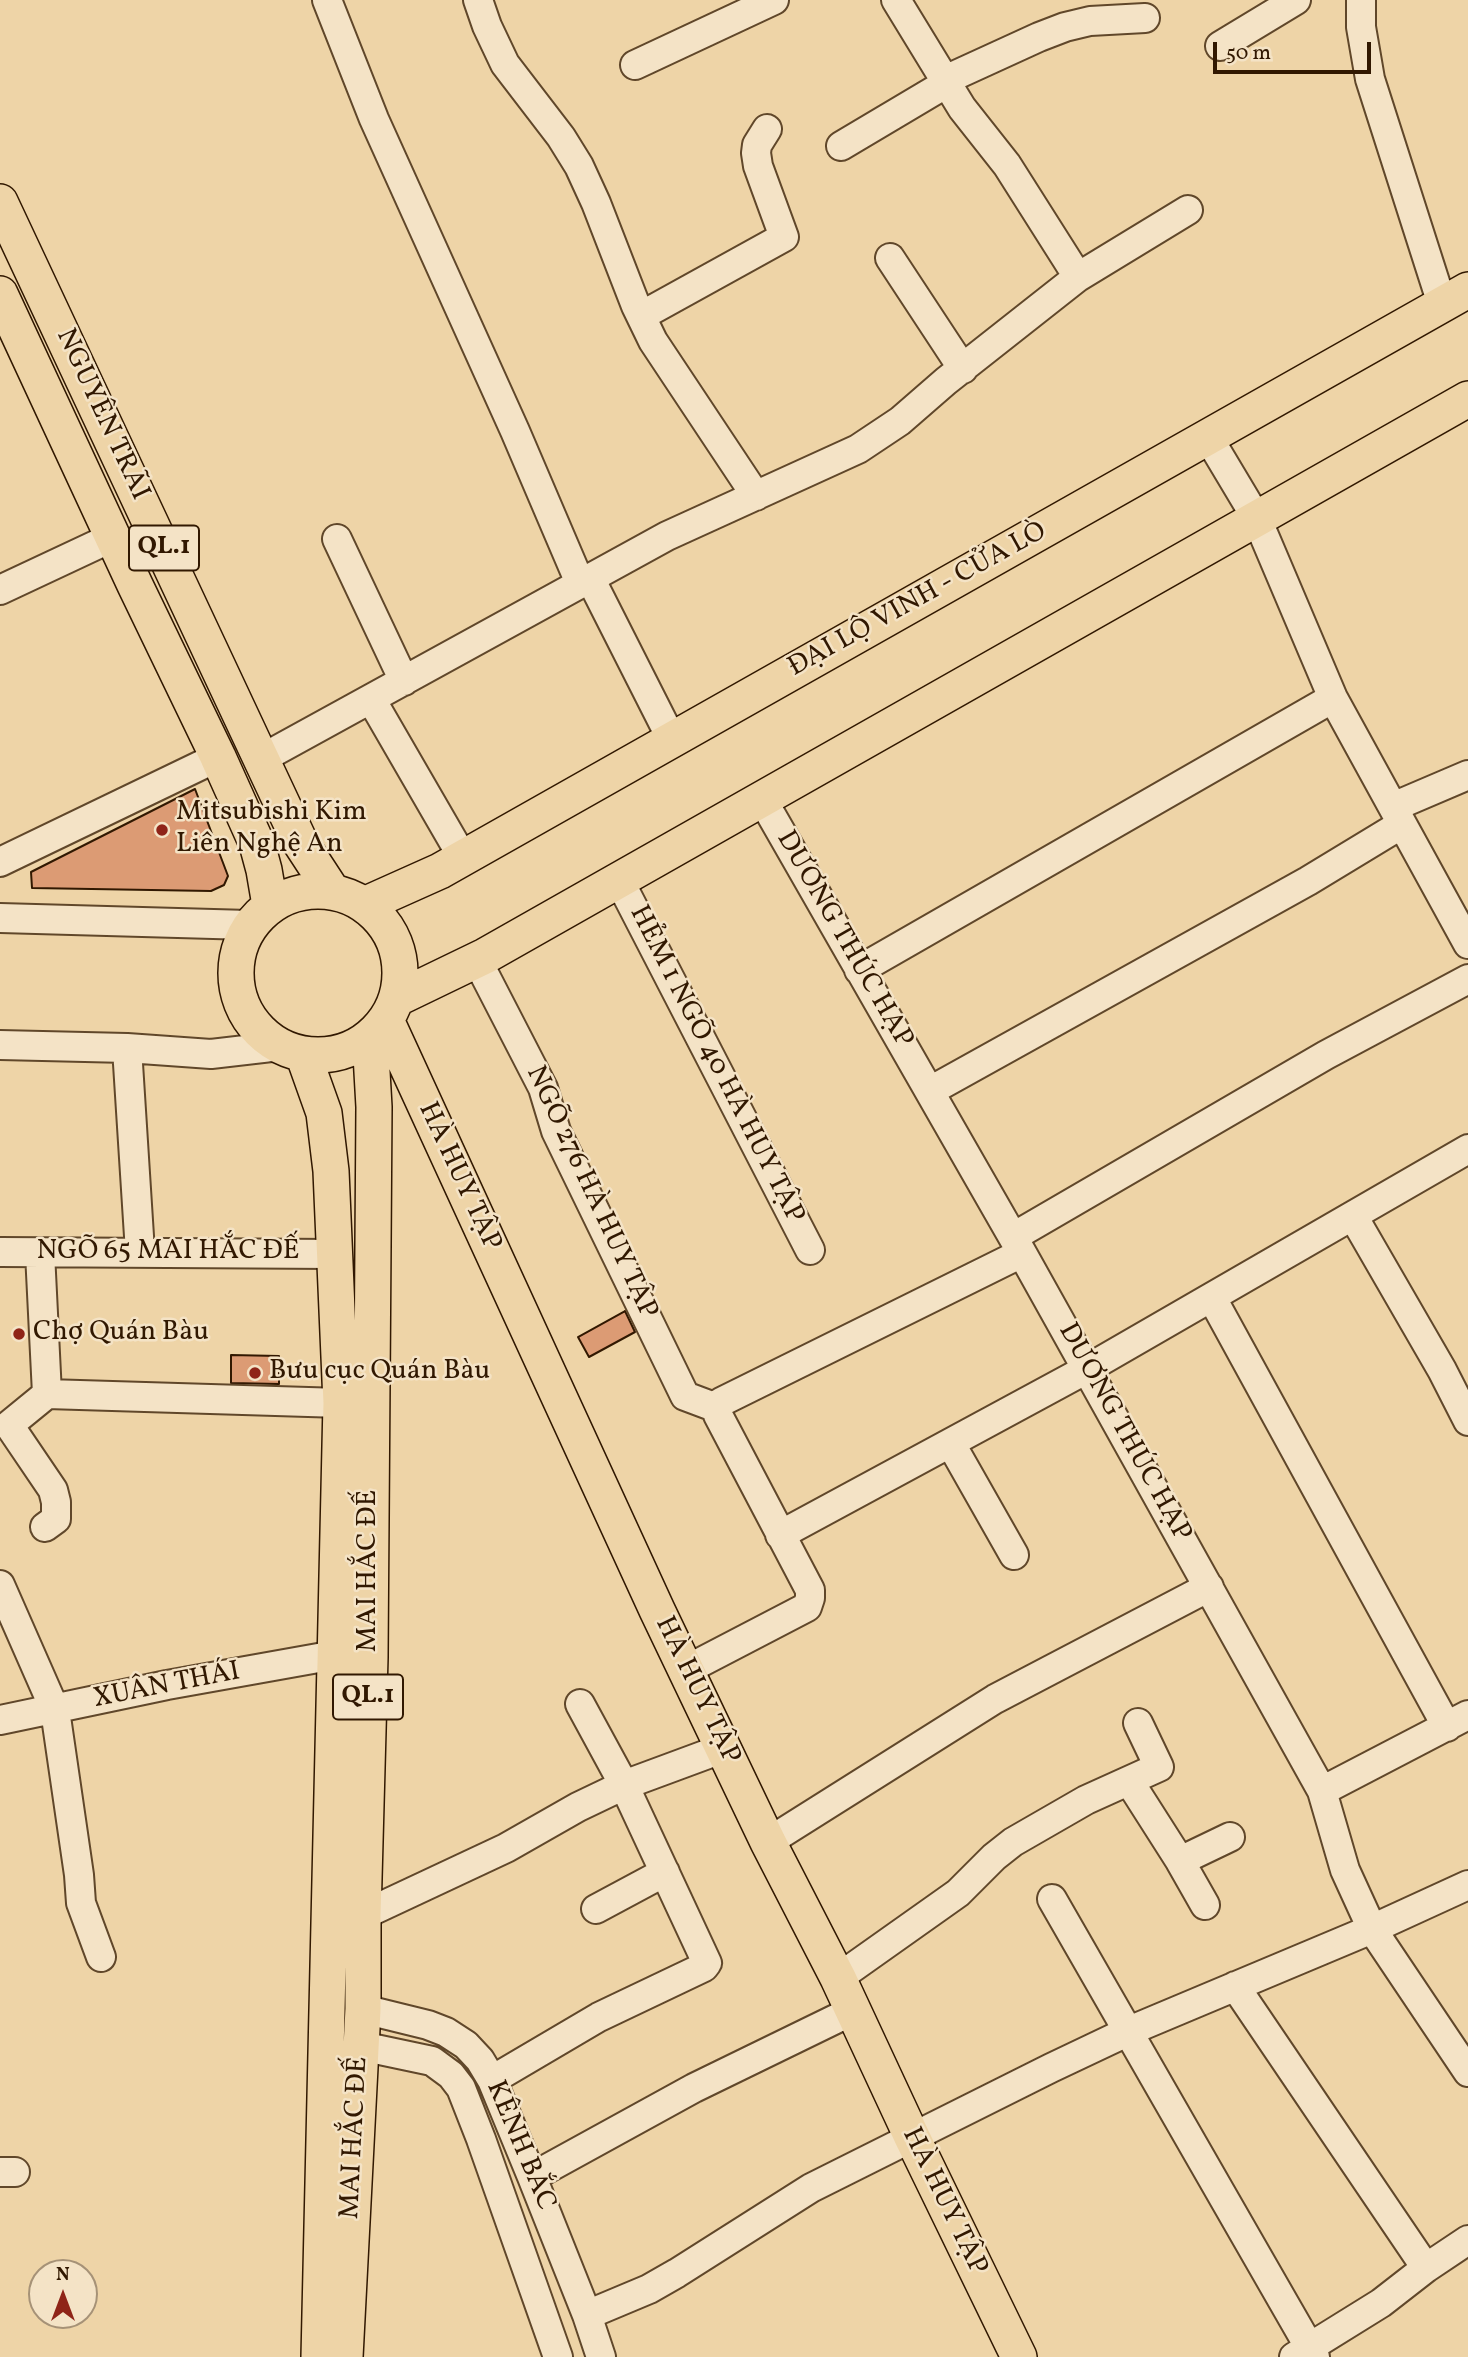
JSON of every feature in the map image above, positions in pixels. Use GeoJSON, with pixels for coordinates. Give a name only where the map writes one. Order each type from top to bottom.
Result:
{"type":"FeatureCollection","features":[{"type":"Feature","properties":{"kind":"main road","name":"NGUYÊN TRÃI"},"geometry":{"type":"LineString","coordinates":[[0,202],[300,842],[332,891]]}},
{"type":"Feature","properties":{"kind":"main road"},"geometry":{"type":"LineString","coordinates":[[0,295],[37,278]]}},
{"type":"Feature","properties":{"kind":"main road","name":"QL.1"},"geometry":{"type":"LineString","coordinates":[[0,295],[257,844],[260,915]]}},
{"type":"Feature","properties":{"kind":"main road","name":"ĐẠI LỘ VINH - CỬA LÒ"},"geometry":{"type":"LineString","coordinates":[[364,905],[440,871],[1455,297]]}},
{"type":"Feature","properties":{"kind":"main road"},"geometry":{"type":"LineString","coordinates":[[260,915],[239,946],[234,969],[237,993],[246,1015],[261,1033],[291,1050],[326,1055],[349,1049],[384,1018],[477,960],[1468,399]]}},
{"type":"Feature","properties":{"kind":"main road","name":"QL.1"},"geometry":{"type":"LineString","coordinates":[[260,915],[286,896],[309,890],[332,891],[355,899],[374,912],[389,930],[398,952],[401,976],[384,1018]]}},
{"type":"Feature","properties":{"kind":"main road","name":"HÀ HUY TẬP"},"geometry":{"type":"LineString","coordinates":[[384,1018],[686,1670],[768,1842],[838,1978],[1019,2357]]}},
{"type":"Feature","properties":{"kind":"main road","name":"MAI HẮC ĐẾ"},"geometry":{"type":"LineString","coordinates":[[345,2357],[363,2009],[370,1657],[373,1121],[384,1018]]}},
{"type":"Feature","properties":{"kind":"main road","name":"MAI HẮC ĐẾ"},"geometry":{"type":"LineString","coordinates":[[291,1050],[324,1113],[331,1171],[341,1403],[319,2357]]}},
{"type":"Feature","properties":{"kind":"street"},"geometry":{"type":"LineString","coordinates":[[327,0],[374,120],[515,431],[585,581],[672,740]]}},
{"type":"Feature","properties":{"kind":"street"},"geometry":{"type":"LineString","coordinates":[[478,0],[486,26],[505,64],[561,137],[579,166],[641,316],[670,368],[756,496]]}},
{"type":"Feature","properties":{"kind":"street"},"geometry":{"type":"LineString","coordinates":[[635,65],[774,0]]}},
{"type":"Feature","properties":{"kind":"street"},"geometry":{"type":"LineString","coordinates":[[896,0],[962,108],[1007,165],[1078,277]]}},
{"type":"Feature","properties":{"kind":"street"},"geometry":{"type":"LineString","coordinates":[[1220,47],[1261,11],[1296,0]]}},
{"type":"Feature","properties":{"kind":"street"},"geometry":{"type":"LineString","coordinates":[[1361,0],[1361,27],[1368,72],[1455,297]]}},
{"type":"Feature","properties":{"kind":"street"},"geometry":{"type":"LineString","coordinates":[[841,146],[946,81],[1039,37],[1090,21],[1145,18]]}},
{"type":"Feature","properties":{"kind":"street"},"geometry":{"type":"LineString","coordinates":[[641,316],[784,237],[758,166],[757,145],[767,129]]}},
{"type":"Feature","properties":{"kind":"street"},"geometry":{"type":"LineString","coordinates":[[261,759],[698,521],[858,449],[900,421],[1078,277],[1188,210]]}},
{"type":"Feature","properties":{"kind":"street"},"geometry":{"type":"LineString","coordinates":[[890,258],[963,369]]}},
{"type":"Feature","properties":{"kind":"street"},"geometry":{"type":"LineString","coordinates":[[1208,437],[1257,519],[1333,698],[1468,944]]}},
{"type":"Feature","properties":{"kind":"street"},"geometry":{"type":"LineString","coordinates":[[0,590],[113,537]]}},
{"type":"Feature","properties":{"kind":"street"},"geometry":{"type":"LineString","coordinates":[[337,538],[404,681]]}},
{"type":"Feature","properties":{"kind":"street"},"geometry":{"type":"LineString","coordinates":[[859,970],[1333,698]]}},
{"type":"Feature","properties":{"kind":"street"},"geometry":{"type":"LineString","coordinates":[[371,699],[463,858]]}},
{"type":"Feature","properties":{"kind":"street"},"geometry":{"type":"LineString","coordinates":[[0,862],[218,757]]}},
{"type":"Feature","properties":{"kind":"street"},"geometry":{"type":"LineString","coordinates":[[930,1091],[1308,881],[1397,815],[1468,775]]}},
{"type":"Feature","properties":{"kind":"street","name":"DƯƠNG THÚC HẠP"},"geometry":{"type":"LineString","coordinates":[[762,799],[1018,1245],[1322,1791],[1345,1870],[1372,1929],[1468,2071]]}},
{"type":"Feature","properties":{"kind":"street","name":"HẺM 1 NGÕ 40 HÀ HUY TẬP"},"geometry":{"type":"LineString","coordinates":[[619,880],[810,1250]]}},
{"type":"Feature","properties":{"kind":"street"},"geometry":{"type":"LineString","coordinates":[[0,918],[260,915]]}},
{"type":"Feature","properties":{"kind":"street","name":"NGÕ 276 HÀ HUY TẬP"},"geometry":{"type":"LineString","coordinates":[[477,960],[543,1088],[556,1131],[685,1396],[717,1408]]}},
{"type":"Feature","properties":{"kind":"street"},"geometry":{"type":"LineString","coordinates":[[686,1670],[807,1607],[810,1598],[810,1590],[718,1415],[717,1408],[721,1402],[1018,1245],[1326,1055],[1468,979]]}},
{"type":"Feature","properties":{"kind":"street"},"geometry":{"type":"LineString","coordinates":[[0,1045],[127,1048],[211,1054],[291,1050]]}},
{"type":"Feature","properties":{"kind":"street"},"geometry":{"type":"LineString","coordinates":[[127,1048],[140,1252]]}},
{"type":"Feature","properties":{"kind":"street"},"geometry":{"type":"LineString","coordinates":[[780,1535],[1087,1369],[1468,1149]]}},
{"type":"Feature","properties":{"kind":"street"},"geometry":{"type":"LineString","coordinates":[[1353,1216],[1448,1379],[1468,1421]]}},
{"type":"Feature","properties":{"kind":"street","name":"NGÕ 65 MAI HẮC ĐẾ"},"geometry":{"type":"LineString","coordinates":[[0,1252],[335,1254]]}},
{"type":"Feature","properties":{"kind":"street"},"geometry":{"type":"LineString","coordinates":[[40,1253],[47,1394]]}},
{"type":"Feature","properties":{"kind":"street"},"geometry":{"type":"LineString","coordinates":[[1212,1298],[1457,1721],[1322,1791]]}},
{"type":"Feature","properties":{"kind":"street"},"geometry":{"type":"LineString","coordinates":[[45,1527],[56,1519],[53,1490],[9,1425],[47,1394],[341,1403]]}},
{"type":"Feature","properties":{"kind":"street"},"geometry":{"type":"LineString","coordinates":[[951,1444],[1014,1555]]}},
{"type":"Feature","properties":{"kind":"street"},"geometry":{"type":"LineString","coordinates":[[0,1585],[55,1710],[81,1903],[101,1957]]}},
{"type":"Feature","properties":{"kind":"street"},"geometry":{"type":"LineString","coordinates":[[768,1842],[995,1699],[1209,1587]]}},
{"type":"Feature","properties":{"kind":"street","name":"XUÂN THÁI"},"geometry":{"type":"LineString","coordinates":[[0,1720],[167,1685],[335,1655]]}},
{"type":"Feature","properties":{"kind":"street"},"geometry":{"type":"LineString","coordinates":[[492,2080],[599,2017],[704,1967],[708,1961],[624,1784],[580,1704]]}},
{"type":"Feature","properties":{"kind":"street"},"geometry":{"type":"LineString","coordinates":[[838,1978],[958,1893],[1013,1842],[1074,1806],[1158,1767],[1138,1723]]}},
{"type":"Feature","properties":{"kind":"street"},"geometry":{"type":"LineString","coordinates":[[363,1914],[506,1848],[624,1784],[724,1748]]}},
{"type":"Feature","properties":{"kind":"street"},"geometry":{"type":"LineString","coordinates":[[1129,1781],[1205,1905]]}},
{"type":"Feature","properties":{"kind":"street"},"geometry":{"type":"LineString","coordinates":[[1180,1861],[1230,1837]]}},
{"type":"Feature","properties":{"kind":"street"},"geometry":{"type":"LineString","coordinates":[[596,1909],[666,1872]]}},
{"type":"Feature","properties":{"kind":"street"},"geometry":{"type":"LineString","coordinates":[[587,2315],[649,2289],[811,2188],[1129,2031],[1372,1929],[1468,1885]]}},
{"type":"Feature","properties":{"kind":"street"},"geometry":{"type":"LineString","coordinates":[[1052,1899],[1129,2031],[1306,2354],[1468,2240]]}},
{"type":"Feature","properties":{"kind":"street"},"geometry":{"type":"LineString","coordinates":[[1235,1986],[1426,2268]]}},
{"type":"Feature","properties":{"kind":"street","name":"KÊNH BẮC"},"geometry":{"type":"LineString","coordinates":[[363,2009],[446,2032],[466,2045],[480,2060],[492,2080],[532,2177],[601,2357]]}},
{"type":"Feature","properties":{"kind":"street"},"geometry":{"type":"LineString","coordinates":[[532,2177],[694,2088],[852,2011]]}},
{"type":"Feature","properties":{"kind":"street"},"geometry":{"type":"LineString","coordinates":[[444,2068],[466,2045]]}},
{"type":"Feature","properties":{"kind":"street","name":"KÊNH BẮC"},"geometry":{"type":"LineString","coordinates":[[361,2046],[424,2058],[444,2068],[461,2088],[558,2357]]}},
{"type":"Feature","properties":{"kind":"building","name":"Mitsubishi Kim Liên Nghệ An"},"geometry":{"type":"Polygon","coordinates":[[[195,789],[228,876],[224,885],[211,891],[32,888],[31,872],[195,789]]]}},
{"type":"Feature","properties":{"kind":"building"},"geometry":{"type":"Polygon","coordinates":[[[625,1311],[635,1332],[589,1357],[578,1337],[625,1311]]]}},
{"type":"Feature","properties":{"kind":"building","name":"Bưu cục Quán Bàu"},"geometry":{"type":"Polygon","coordinates":[[[231,1355],[279,1356],[279,1384],[231,1383],[231,1355]]]}},
{"type":"Feature","properties":{"kind":"place","name":"Mitsubishi Kim Liên Nghệ An"},"geometry":{"type":"Point","coordinates":[162,830]}},
{"type":"Feature","properties":{"kind":"place","name":"Chợ Quán Bàu"},"geometry":{"type":"Point","coordinates":[19,1334]}},
{"type":"Feature","properties":{"kind":"place","name":"Bưu cục Quán Bàu"},"geometry":{"type":"Point","coordinates":[255,1373]}}]}
